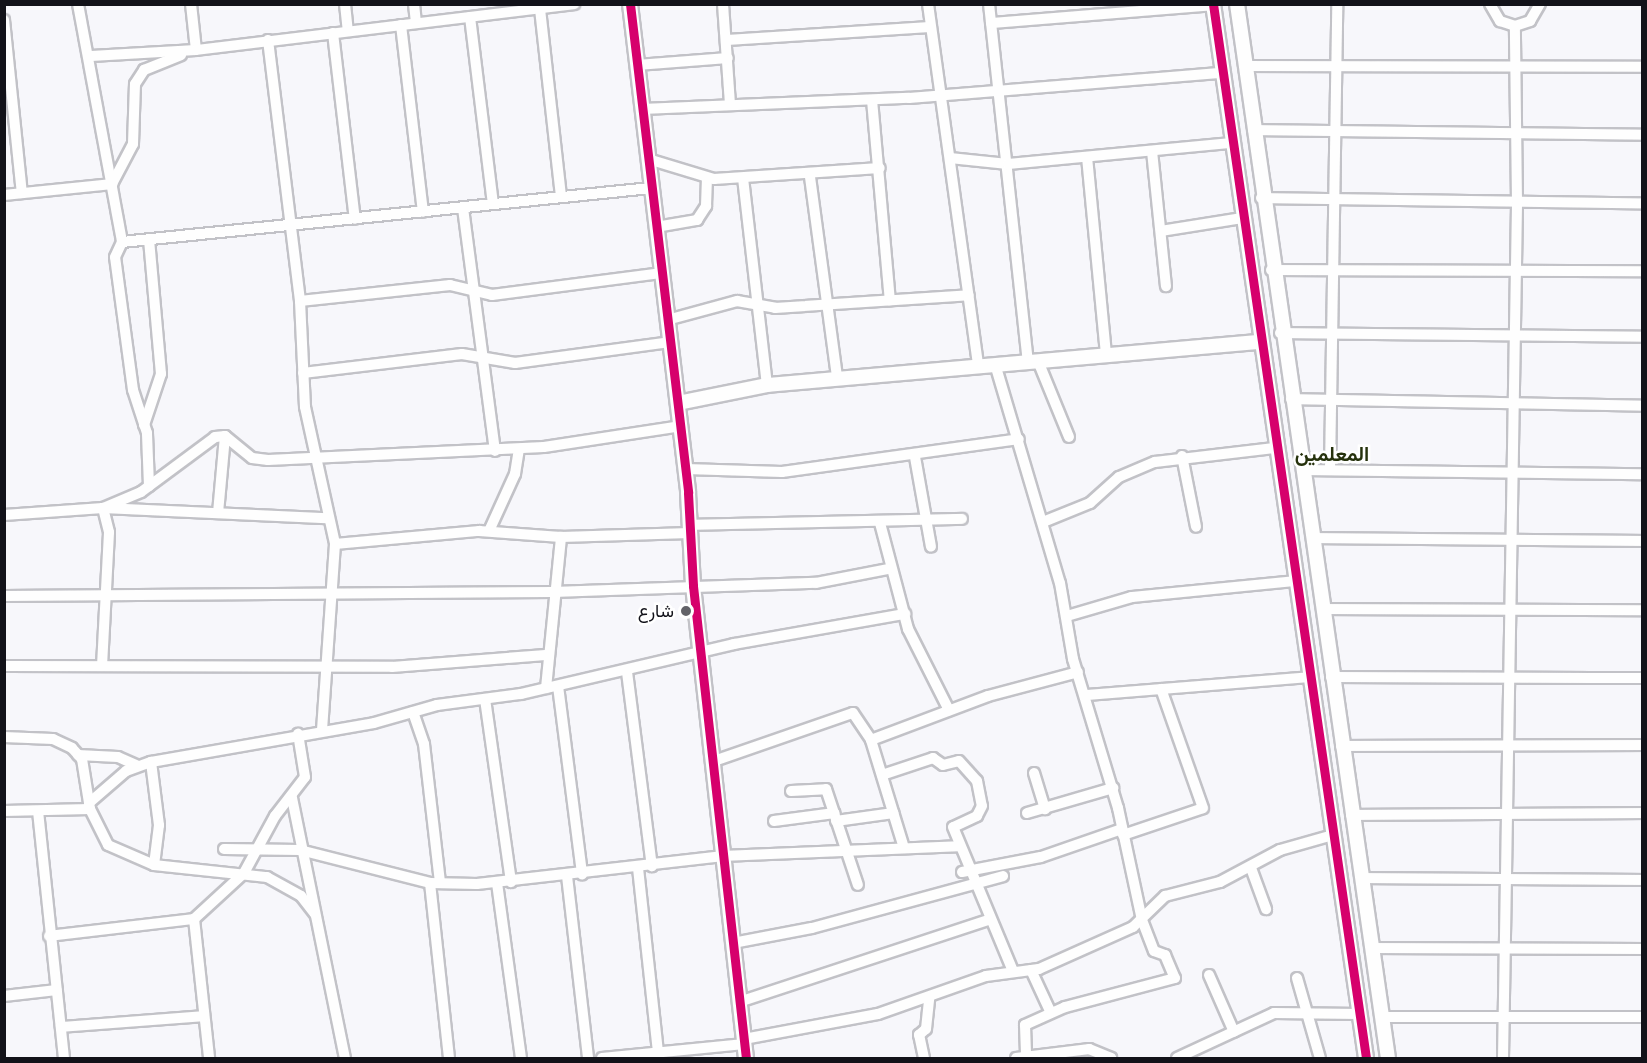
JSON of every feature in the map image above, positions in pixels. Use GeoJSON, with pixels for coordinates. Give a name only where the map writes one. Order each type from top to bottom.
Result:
{"type":"FeatureCollection","features":[{"type":"Feature","properties":{"kind":"street"},"geometry":{"type":"LineString","coordinates":[[78,4],[91,56],[122,242],[115,257],[133,390],[144,425],[149,486]]}},
{"type":"Feature","properties":{"kind":"street"},"geometry":{"type":"LineString","coordinates":[[191,4],[196,50]]}},
{"type":"Feature","properties":{"kind":"street"},"geometry":{"type":"LineString","coordinates":[[345,4],[348,31]]}},
{"type":"Feature","properties":{"kind":"street"},"geometry":{"type":"LineString","coordinates":[[414,4],[416,23]]}},
{"type":"Feature","properties":{"kind":"street"},"geometry":{"type":"LineString","coordinates":[[91,56],[196,50],[470,17],[483,10],[540,9],[573,4]]}},
{"type":"Feature","properties":{"kind":"street"},"geometry":{"type":"LineString","coordinates":[[630,4],[686,469],[693,586],[704,655],[723,856],[746,1059]]}},
{"type":"Feature","properties":{"kind":"street"},"geometry":{"type":"LineString","coordinates":[[723,4],[730,105]]}},
{"type":"Feature","properties":{"kind":"street"},"geometry":{"type":"LineString","coordinates":[[928,4],[978,365]]}},
{"type":"Feature","properties":{"kind":"street"},"geometry":{"type":"LineString","coordinates":[[989,4],[1033,361],[1069,437]]}},
{"type":"Feature","properties":{"kind":"street"},"geometry":{"type":"LineString","coordinates":[[1237,4],[1280,333],[1313,538],[1331,677],[1388,1059]]}},
{"type":"Feature","properties":{"kind":"street"},"geometry":{"type":"LineString","coordinates":[[1330,470],[1333,402],[1337,4]]}},
{"type":"Feature","properties":{"kind":"street"},"geometry":{"type":"LineString","coordinates":[[1490,4],[1500,21],[1515,26],[1530,21],[1540,4]]}},
{"type":"Feature","properties":{"kind":"street"},"geometry":{"type":"LineString","coordinates":[[991,23],[1213,5],[1274,448],[1366,1059]]}},
{"type":"Feature","properties":{"kind":"street"},"geometry":{"type":"LineString","coordinates":[[540,9],[561,197]]}},
{"type":"Feature","properties":{"kind":"street"},"geometry":{"type":"LineString","coordinates":[[470,17],[493,204]]}},
{"type":"Feature","properties":{"kind":"street"},"geometry":{"type":"LineString","coordinates":[[4,20],[22,193]]}},
{"type":"Feature","properties":{"kind":"street"},"geometry":{"type":"LineString","coordinates":[[401,25],[423,212]]}},
{"type":"Feature","properties":{"kind":"street"},"geometry":{"type":"LineString","coordinates":[[1503,1059],[1508,949],[1509,744],[1512,676],[1511,336],[1516,270],[1517,202],[1515,26]]}},
{"type":"Feature","properties":{"kind":"street"},"geometry":{"type":"LineString","coordinates":[[727,40],[930,27]]}},
{"type":"Feature","properties":{"kind":"street"},"geometry":{"type":"LineString","coordinates":[[333,33],[355,219]]}},
{"type":"Feature","properties":{"kind":"street"},"geometry":{"type":"LineString","coordinates":[[268,40],[300,302],[303,373],[327,518],[335,544],[329,667],[322,731]]}},
{"type":"Feature","properties":{"kind":"street"},"geometry":{"type":"LineString","coordinates":[[112,184],[133,144],[135,84],[144,70],[196,50]]}},
{"type":"Feature","properties":{"kind":"street"},"geometry":{"type":"LineString","coordinates":[[637,65],[728,58]]}},
{"type":"Feature","properties":{"kind":"street"},"geometry":{"type":"LineString","coordinates":[[1245,66],[1337,64],[1642,68]]}},
{"type":"Feature","properties":{"kind":"street"},"geometry":{"type":"LineString","coordinates":[[642,109],[941,96],[1222,73]]}},
{"type":"Feature","properties":{"kind":"street"},"geometry":{"type":"LineString","coordinates":[[872,100],[880,168],[890,300]]}},
{"type":"Feature","properties":{"kind":"street"},"geometry":{"type":"LineString","coordinates":[[1253,130],[1336,129],[1642,135]]}},
{"type":"Feature","properties":{"kind":"street"},"geometry":{"type":"LineString","coordinates":[[950,158],[1008,164],[1232,143]]}},
{"type":"Feature","properties":{"kind":"street"},"geometry":{"type":"LineString","coordinates":[[1152,151],[1166,286]]}},
{"type":"Feature","properties":{"kind":"street"},"geometry":{"type":"LineString","coordinates":[[1087,157],[1106,353]]}},
{"type":"Feature","properties":{"kind":"street"},"geometry":{"type":"LineString","coordinates":[[648,159],[707,178],[810,177],[880,168]]}},
{"type":"Feature","properties":{"kind":"street"},"geometry":{"type":"LineString","coordinates":[[1236,178],[1258,176]]}},
{"type":"Feature","properties":{"kind":"street"},"geometry":{"type":"LineString","coordinates":[[810,177],[837,378]]}},
{"type":"Feature","properties":{"kind":"street"},"geometry":{"type":"LineString","coordinates":[[656,227],[697,220],[706,206],[707,178]]}},
{"type":"Feature","properties":{"kind":"street"},"geometry":{"type":"LineString","coordinates":[[743,178],[767,385]]}},
{"type":"Feature","properties":{"kind":"street"},"geometry":{"type":"LineString","coordinates":[[4,195],[112,184]]}},
{"type":"Feature","properties":{"kind":"street"},"geometry":{"type":"LineString","coordinates":[[122,242],[651,188]]}},
{"type":"Feature","properties":{"kind":"street"},"geometry":{"type":"LineString","coordinates":[[1261,198],[1336,197],[1642,203]]}},
{"type":"Feature","properties":{"kind":"street"},"geometry":{"type":"LineString","coordinates":[[463,208],[495,451]]}},
{"type":"Feature","properties":{"kind":"street"},"geometry":{"type":"LineString","coordinates":[[1161,231],[1242,218]]}},
{"type":"Feature","properties":{"kind":"street"},"geometry":{"type":"LineString","coordinates":[[144,425],[156,401],[161,374],[149,240]]}},
{"type":"Feature","properties":{"kind":"street"},"geometry":{"type":"LineString","coordinates":[[1271,270],[1335,267],[1642,271]]}},
{"type":"Feature","properties":{"kind":"street"},"geometry":{"type":"LineString","coordinates":[[300,302],[450,285],[492,295],[661,273]]}},
{"type":"Feature","properties":{"kind":"street"},"geometry":{"type":"LineString","coordinates":[[667,320],[737,301],[759,307],[969,295]]}},
{"type":"Feature","properties":{"kind":"street"},"geometry":{"type":"LineString","coordinates":[[1280,333],[1642,337]]}},
{"type":"Feature","properties":{"kind":"street"},"geometry":{"type":"LineString","coordinates":[[303,373],[462,354],[515,363],[670,342]]}},
{"type":"Feature","properties":{"kind":"street"},"geometry":{"type":"LineString","coordinates":[[678,403],[767,385],[1106,353],[1259,342]]}},
{"type":"Feature","properties":{"kind":"street"},"geometry":{"type":"LineString","coordinates":[[995,364],[1043,522],[1067,616],[1078,672],[1087,695],[1113,788],[1142,920],[1154,951],[1165,955],[1175,978],[1051,1013],[1025,1025],[1028,1057],[1063,1055],[1089,1049],[1111,1059]]}},
{"type":"Feature","properties":{"kind":"street"},"geometry":{"type":"LineString","coordinates":[[1291,399],[1333,402],[1642,406]]}},
{"type":"Feature","properties":{"kind":"street"},"geometry":{"type":"LineString","coordinates":[[104,508],[149,486],[208,438],[225,436],[252,458],[317,457],[519,449],[681,426]]}},
{"type":"Feature","properties":{"kind":"street"},"geometry":{"type":"LineString","coordinates":[[218,513],[225,436]]}},
{"type":"Feature","properties":{"kind":"street"},"geometry":{"type":"LineString","coordinates":[[686,469],[782,472],[915,457],[1019,439]]}},
{"type":"Feature","properties":{"kind":"street"},"geometry":{"type":"LineString","coordinates":[[1043,522],[1090,503],[1134,469],[1182,456],[1274,448]]}},
{"type":"Feature","properties":{"kind":"street"},"geometry":{"type":"LineString","coordinates":[[489,531],[515,474],[519,449]]}},
{"type":"Feature","properties":{"kind":"street"},"geometry":{"type":"LineString","coordinates":[[1182,456],[1196,527]]}},
{"type":"Feature","properties":{"kind":"street"},"geometry":{"type":"LineString","coordinates":[[915,457],[923,519],[931,547]]}},
{"type":"Feature","properties":{"kind":"street"},"geometry":{"type":"LineString","coordinates":[[1302,470],[1642,474]]}},
{"type":"Feature","properties":{"kind":"street"},"geometry":{"type":"LineString","coordinates":[[4,515],[104,508],[327,518]]}},
{"type":"Feature","properties":{"kind":"street"},"geometry":{"type":"LineString","coordinates":[[102,666],[109,532],[104,508]]}},
{"type":"Feature","properties":{"kind":"street"},"geometry":{"type":"LineString","coordinates":[[335,544],[489,531],[561,537],[690,529],[962,519]]}},
{"type":"Feature","properties":{"kind":"street"},"geometry":{"type":"LineString","coordinates":[[880,523],[888,569],[905,614],[949,710]]}},
{"type":"Feature","properties":{"kind":"street"},"geometry":{"type":"LineString","coordinates":[[546,688],[546,655],[561,537]]}},
{"type":"Feature","properties":{"kind":"street"},"geometry":{"type":"LineString","coordinates":[[1313,538],[1642,541]]}},
{"type":"Feature","properties":{"kind":"street"},"geometry":{"type":"LineString","coordinates":[[4,596],[333,597],[553,592],[816,583],[888,569]]}},
{"type":"Feature","properties":{"kind":"street"},"geometry":{"type":"LineString","coordinates":[[1067,616],[1132,597],[1294,581]]}},
{"type":"Feature","properties":{"kind":"street"},"geometry":{"type":"LineString","coordinates":[[1322,609],[1642,610]]}},
{"type":"Feature","properties":{"kind":"street"},"geometry":{"type":"LineString","coordinates":[[4,811],[38,811],[89,806],[136,765],[558,686],[704,655],[734,644],[905,614]]}},
{"type":"Feature","properties":{"kind":"street"},"geometry":{"type":"LineString","coordinates":[[4,666],[329,667],[546,655]]}},
{"type":"Feature","properties":{"kind":"street"},"geometry":{"type":"LineString","coordinates":[[627,672],[652,866]]}},
{"type":"Feature","properties":{"kind":"street"},"geometry":{"type":"LineString","coordinates":[[871,740],[949,710],[1078,672]]}},
{"type":"Feature","properties":{"kind":"street"},"geometry":{"type":"LineString","coordinates":[[1087,695],[1309,677]]}},
{"type":"Feature","properties":{"kind":"street"},"geometry":{"type":"LineString","coordinates":[[1331,677],[1642,678]]}},
{"type":"Feature","properties":{"kind":"street"},"geometry":{"type":"LineString","coordinates":[[558,686],[582,874]]}},
{"type":"Feature","properties":{"kind":"street"},"geometry":{"type":"LineString","coordinates":[[967,871],[1041,857],[1203,808],[1161,688]]}},
{"type":"Feature","properties":{"kind":"street"},"geometry":{"type":"LineString","coordinates":[[485,699],[511,882]]}},
{"type":"Feature","properties":{"kind":"street"},"geometry":{"type":"LineString","coordinates":[[412,712],[424,744],[449,1059]]}},
{"type":"Feature","properties":{"kind":"street"},"geometry":{"type":"LineString","coordinates":[[714,761],[853,713],[871,740],[904,848]]}},
{"type":"Feature","properties":{"kind":"street"},"geometry":{"type":"LineString","coordinates":[[49,936],[194,919],[244,873],[305,777],[298,734]]}},
{"type":"Feature","properties":{"kind":"street"},"geometry":{"type":"LineString","coordinates":[[4,737],[53,739],[78,755],[118,757],[136,765]]}},
{"type":"Feature","properties":{"kind":"street"},"geometry":{"type":"LineString","coordinates":[[1341,746],[1642,745]]}},
{"type":"Feature","properties":{"kind":"street"},"geometry":{"type":"LineString","coordinates":[[78,755],[89,806],[108,845],[154,865],[244,873],[283,883],[315,914]]}},
{"type":"Feature","properties":{"kind":"street"},"geometry":{"type":"LineString","coordinates":[[882,775],[933,758],[944,765],[959,761],[977,781],[982,806],[977,816],[953,827],[967,871],[978,885],[989,920],[1013,971]]}},
{"type":"Feature","properties":{"kind":"street"},"geometry":{"type":"LineString","coordinates":[[151,762],[159,825],[154,865]]}},
{"type":"Feature","properties":{"kind":"street"},"geometry":{"type":"LineString","coordinates":[[1034,774],[1045,809]]}},
{"type":"Feature","properties":{"kind":"street"},"geometry":{"type":"LineString","coordinates":[[1325,782],[1346,778]]}},
{"type":"Feature","properties":{"kind":"street"},"geometry":{"type":"LineString","coordinates":[[1027,813],[1113,788]]}},
{"type":"Feature","properties":{"kind":"street"},"geometry":{"type":"LineString","coordinates":[[791,791],[826,789],[845,855],[858,885]]}},
{"type":"Feature","properties":{"kind":"street"},"geometry":{"type":"LineString","coordinates":[[292,798],[300,850],[345,1059]]}},
{"type":"Feature","properties":{"kind":"street"},"geometry":{"type":"LineString","coordinates":[[38,811],[49,936],[64,1059]]}},
{"type":"Feature","properties":{"kind":"street"},"geometry":{"type":"LineString","coordinates":[[1351,815],[1510,811],[1642,813]]}},
{"type":"Feature","properties":{"kind":"street"},"geometry":{"type":"LineString","coordinates":[[774,821],[893,813]]}},
{"type":"Feature","properties":{"kind":"street"},"geometry":{"type":"LineString","coordinates":[[602,1059],[744,1041],[838,1023],[929,998],[1013,971],[1031,970],[1142,920],[1165,896],[1251,868],[1280,850],[1333,835]]}},
{"type":"Feature","properties":{"kind":"street"},"geometry":{"type":"LineString","coordinates":[[224,849],[300,850],[435,883],[497,883],[638,868],[723,856],[845,855],[904,848],[958,846]]}},
{"type":"Feature","properties":{"kind":"street"},"geometry":{"type":"LineString","coordinates":[[638,868],[658,1053]]}},
{"type":"Feature","properties":{"kind":"street"},"geometry":{"type":"LineString","coordinates":[[1251,868],[1266,909]]}},
{"type":"Feature","properties":{"kind":"street"},"geometry":{"type":"LineString","coordinates":[[567,876],[588,1059]]}},
{"type":"Feature","properties":{"kind":"street"},"geometry":{"type":"LineString","coordinates":[[733,943],[978,885],[1003,876]]}},
{"type":"Feature","properties":{"kind":"street"},"geometry":{"type":"LineString","coordinates":[[1361,878],[1642,880]]}},
{"type":"Feature","properties":{"kind":"street"},"geometry":{"type":"LineString","coordinates":[[497,883],[521,1059]]}},
{"type":"Feature","properties":{"kind":"street"},"geometry":{"type":"LineString","coordinates":[[194,919],[209,1059]]}},
{"type":"Feature","properties":{"kind":"street"},"geometry":{"type":"LineString","coordinates":[[740,1002],[989,920]]}},
{"type":"Feature","properties":{"kind":"street"},"geometry":{"type":"LineString","coordinates":[[1372,948],[1642,948]]}},
{"type":"Feature","properties":{"kind":"street"},"geometry":{"type":"LineString","coordinates":[[1031,970],[1051,1013]]}},
{"type":"Feature","properties":{"kind":"street"},"geometry":{"type":"LineString","coordinates":[[1209,975],[1234,1032]]}},
{"type":"Feature","properties":{"kind":"street"},"geometry":{"type":"LineString","coordinates":[[1297,978],[1310,1015],[1320,1059]]}},
{"type":"Feature","properties":{"kind":"street"},"geometry":{"type":"LineString","coordinates":[[4,996],[57,990]]}},
{"type":"Feature","properties":{"kind":"street"},"geometry":{"type":"LineString","coordinates":[[924,1059],[919,1035],[926,1029],[929,998]]}},
{"type":"Feature","properties":{"kind":"street"},"geometry":{"type":"LineString","coordinates":[[1177,1059],[1190,1056],[1274,1013],[1360,1014]]}},
{"type":"Feature","properties":{"kind":"street"},"geometry":{"type":"LineString","coordinates":[[1382,1017],[1505,1014],[1642,1017]]}},
{"type":"Feature","properties":{"kind":"street"},"geometry":{"type":"LineString","coordinates":[[61,1027],[204,1016]]}},
{"type":"Feature","properties":{"kind":"cycle path"},"geometry":{"type":"LineString","coordinates":[[630,4],[688,493],[693,586],[746,1058]]}},
{"type":"Feature","properties":{"kind":"cycle path"},"geometry":{"type":"LineString","coordinates":[[1213,4],[1366,1058]]}},
{"type":"Feature","properties":{"kind":"place","name":"شارع"},"geometry":{"type":"Point","coordinates":[686,611]}},
{"type":"Feature","properties":{"kind":"district","name":"المعلمين"},"geometry":{"type":"Point","coordinates":[1332,454]}}]}
